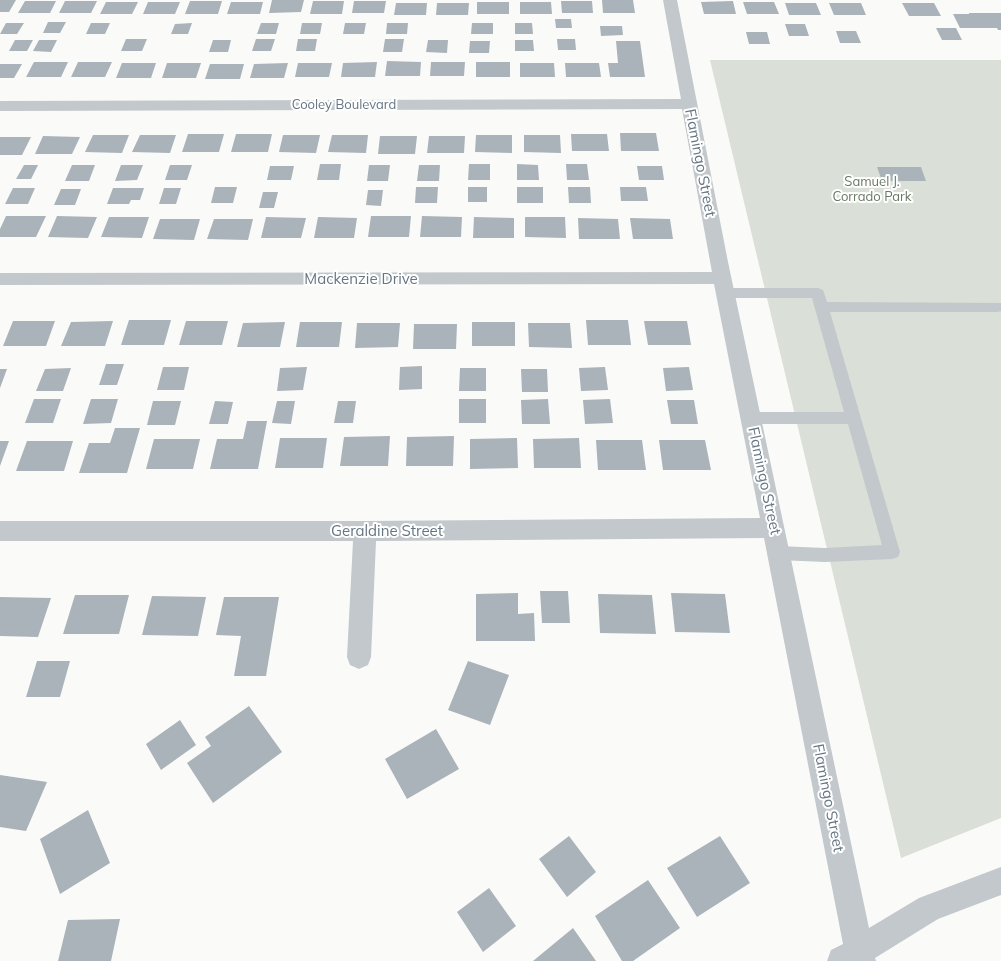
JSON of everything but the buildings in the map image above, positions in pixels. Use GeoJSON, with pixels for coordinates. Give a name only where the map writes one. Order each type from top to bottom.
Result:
{"type":"FeatureCollection","features":[{"type":"Feature","properties":{"kind":"street","name":"Flamingo Street"},"geometry":{"type":"LineString","coordinates":[[670,0],[724,286],[774,528],[854,958]]}},
{"type":"Feature","properties":{"kind":"street","name":"Cooley Boulevard"},"geometry":{"type":"LineString","coordinates":[[0,106],[689,104]]}},
{"type":"Feature","properties":{"kind":"street","name":"Mackenzie Drive"},"geometry":{"type":"LineString","coordinates":[[0,279],[724,286]]}},
{"type":"Feature","properties":{"kind":"street","name":"Geraldine Street"},"geometry":{"type":"LineString","coordinates":[[0,531],[365,531],[774,528]]}},
{"type":"Feature","properties":{"kind":"street"},"geometry":{"type":"LineString","coordinates":[[359,657],[365,531]]}},
{"type":"Feature","properties":{"kind":"street"},"geometry":{"type":"LineString","coordinates":[[854,958],[929,908],[1001,881]]}},
{"type":"Feature","properties":{"kind":"lane"},"geometry":{"type":"LineString","coordinates":[[724,286],[818,293],[892,552],[825,554],[778,553]]}},
{"type":"Feature","properties":{"kind":"lane"},"geometry":{"type":"LineString","coordinates":[[822,307],[998,307]]}},
{"type":"Feature","properties":{"kind":"lane"},"geometry":{"type":"LineString","coordinates":[[751,418],[854,418]]}},
{"type":"Feature","properties":{"kind":"green space","name":"Samuel J. Corrado Park"},"geometry":{"type":"Polygon","coordinates":[[[710,60],[1001,60],[1001,818],[901,858],[710,60]]]}}]}
